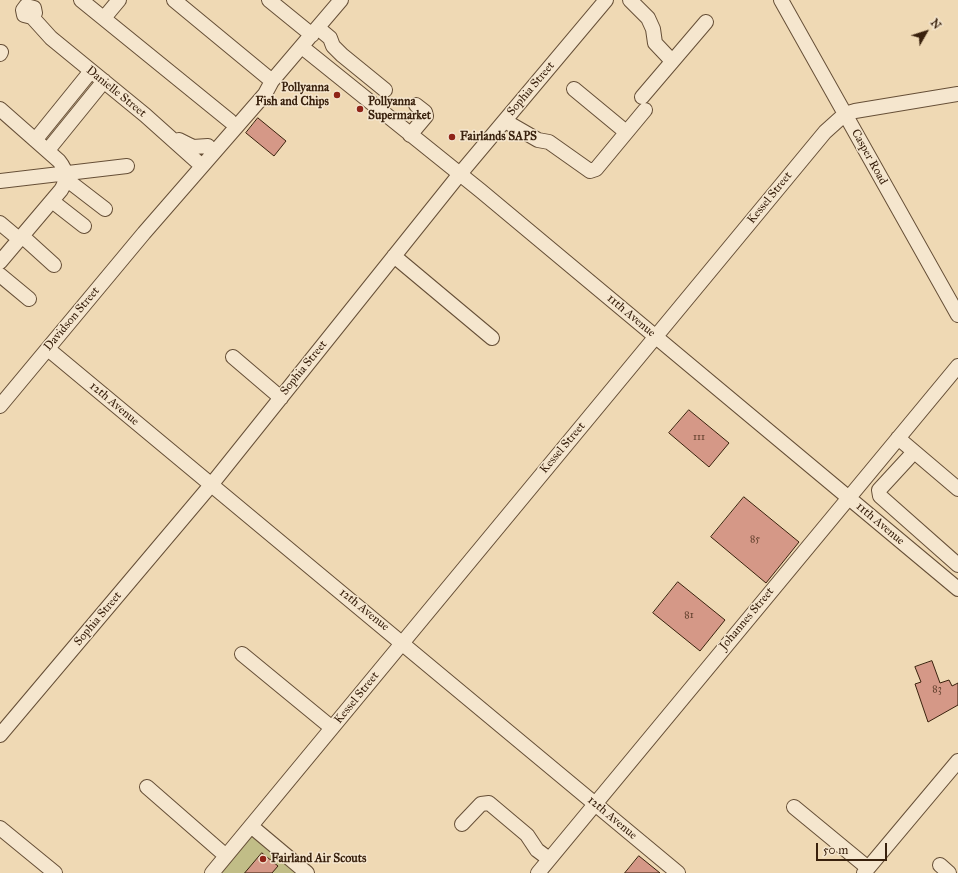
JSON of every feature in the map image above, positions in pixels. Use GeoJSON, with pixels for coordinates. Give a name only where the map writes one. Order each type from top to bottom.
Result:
{"type":"FeatureCollection","features":[{"type":"Feature","properties":{"kind":"street"},"geometry":{"type":"LineString","coordinates":[[81,0],[230,121]]}},
{"type":"Feature","properties":{"kind":"street"},"geometry":{"type":"LineString","coordinates":[[104,18],[119,0]]}},
{"type":"Feature","properties":{"kind":"street"},"geometry":{"type":"LineString","coordinates":[[174,0],[272,81]]}},
{"type":"Feature","properties":{"kind":"street"},"geometry":{"type":"LineString","coordinates":[[269,0],[315,32],[330,38],[333,46],[342,55],[385,90]]}},
{"type":"Feature","properties":{"kind":"street","name":"Davidson Street"},"geometry":{"type":"LineString","coordinates":[[199,163],[208,146],[230,121],[272,81],[302,48],[341,0]]}},
{"type":"Feature","properties":{"kind":"street","name":"Sophia Street"},"geometry":{"type":"LineString","coordinates":[[0,735],[211,485],[459,175],[606,0]]}},
{"type":"Feature","properties":{"kind":"street"},"geometry":{"type":"LineString","coordinates":[[630,0],[648,18],[653,29],[655,44],[672,61]]}},
{"type":"Feature","properties":{"kind":"street","name":"Casper Road"},"geometry":{"type":"LineString","coordinates":[[781,0],[958,315]]}},
{"type":"Feature","properties":{"kind":"street","name":"Danielle Street"},"geometry":{"type":"LineString","coordinates":[[32,17],[51,38],[146,115],[199,163]]}},
{"type":"Feature","properties":{"kind":"street"},"geometry":{"type":"LineString","coordinates":[[505,120],[538,140],[549,142],[590,171],[596,169],[626,132],[672,61],[706,22]]}},
{"type":"Feature","properties":{"kind":"street","name":"11th Avenue"},"geometry":{"type":"LineString","coordinates":[[302,48],[656,336],[958,589]]}},
{"type":"Feature","properties":{"kind":"street"},"geometry":{"type":"LineString","coordinates":[[36,139],[91,71]]}},
{"type":"Feature","properties":{"kind":"street"},"geometry":{"type":"LineString","coordinates":[[48,150],[104,81]]}},
{"type":"Feature","properties":{"kind":"street","name":"Davidson Street"},"geometry":{"type":"LineString","coordinates":[[0,406],[144,233],[199,163],[265,94],[272,81]]}},
{"type":"Feature","properties":{"kind":"street"},"geometry":{"type":"LineString","coordinates":[[574,89],[626,132]]}},
{"type":"Feature","properties":{"kind":"street","name":"Kessel Street"},"geometry":{"type":"LineString","coordinates":[[212,873],[825,132],[845,114],[870,108],[958,94]]}},
{"type":"Feature","properties":{"kind":"street"},"geometry":{"type":"LineString","coordinates":[[410,135],[426,116],[425,112],[416,105]]}},
{"type":"Feature","properties":{"kind":"street"},"geometry":{"type":"LineString","coordinates":[[1,112],[48,150],[59,161],[66,176],[105,209]]}},
{"type":"Feature","properties":{"kind":"street"},"geometry":{"type":"LineString","coordinates":[[146,115],[172,136],[191,147],[208,146]]}},
{"type":"Feature","properties":{"kind":"street"},"geometry":{"type":"LineString","coordinates":[[0,181],[66,176],[127,166]]}},
{"type":"Feature","properties":{"kind":"street"},"geometry":{"type":"LineString","coordinates":[[0,262],[61,190],[66,176]]}},
{"type":"Feature","properties":{"kind":"street"},"geometry":{"type":"LineString","coordinates":[[52,201],[84,226]]}},
{"type":"Feature","properties":{"kind":"street"},"geometry":{"type":"LineString","coordinates":[[0,223],[54,265]]}},
{"type":"Feature","properties":{"kind":"street"},"geometry":{"type":"LineString","coordinates":[[394,256],[492,338]]}},
{"type":"Feature","properties":{"kind":"street"},"geometry":{"type":"LineString","coordinates":[[0,276],[28,299]]}},
{"type":"Feature","properties":{"kind":"street","name":"12th Avenue"},"geometry":{"type":"LineString","coordinates":[[48,349],[403,642],[678,873]]}},
{"type":"Feature","properties":{"kind":"street"},"geometry":{"type":"LineString","coordinates":[[233,357],[281,398]]}},
{"type":"Feature","properties":{"kind":"street","name":"Johannes Street"},"geometry":{"type":"LineString","coordinates":[[538,873],[958,366]]}},
{"type":"Feature","properties":{"kind":"street"},"geometry":{"type":"LineString","coordinates":[[898,438],[958,489]]}},
{"type":"Feature","properties":{"kind":"street"},"geometry":{"type":"LineString","coordinates":[[914,452],[879,490],[880,496],[958,565]]}},
{"type":"Feature","properties":{"kind":"street"},"geometry":{"type":"LineString","coordinates":[[242,654],[332,728]]}},
{"type":"Feature","properties":{"kind":"street"},"geometry":{"type":"LineString","coordinates":[[794,807],[866,870],[958,761]]}},
{"type":"Feature","properties":{"kind":"street"},"geometry":{"type":"LineString","coordinates":[[147,787],[226,856]]}},
{"type":"Feature","properties":{"kind":"street"},"geometry":{"type":"LineString","coordinates":[[462,824],[481,804],[489,803],[527,835],[537,850],[549,859]]}},
{"type":"Feature","properties":{"kind":"street"},"geometry":{"type":"LineString","coordinates":[[251,826],[307,873]]}},
{"type":"Feature","properties":{"kind":"street"},"geometry":{"type":"LineString","coordinates":[[0,828],[55,873]]}},
{"type":"Feature","properties":{"kind":"shaded area"},"geometry":{"type":"Polygon","coordinates":[[[255,830],[304,873],[222,873],[255,830]]]}},
{"type":"Feature","properties":{"kind":"building"},"geometry":{"type":"Polygon","coordinates":[[[258,118],[286,141],[274,156],[246,133],[258,118]]]}},
{"type":"Feature","properties":{"kind":"building"},"geometry":{"type":"Polygon","coordinates":[[[689,410],[729,443],[709,467],[669,433],[689,410]]]}},
{"type":"Feature","properties":{"kind":"building"},"geometry":{"type":"Polygon","coordinates":[[[744,497],[799,542],[766,583],[711,537],[744,497]]]}},
{"type":"Feature","properties":{"kind":"building"},"geometry":{"type":"Polygon","coordinates":[[[678,582],[725,620],[700,651],[653,613],[678,582]]]}},
{"type":"Feature","properties":{"kind":"building"},"geometry":{"type":"Polygon","coordinates":[[[932,661],[940,683],[949,680],[952,686],[958,683],[958,705],[928,722],[915,684],[921,682],[915,667],[932,661]]]}},
{"type":"Feature","properties":{"kind":"building","name":"Fairland Air Scouts"},"geometry":{"type":"Polygon","coordinates":[[[262,853],[278,866],[272,873],[245,873],[262,853]]]}},
{"type":"Feature","properties":{"kind":"building"},"geometry":{"type":"Polygon","coordinates":[[[639,856],[660,873],[625,873],[639,856]]]}},
{"type":"Feature","properties":{"kind":"place","name":"Pollyanna Fish and Chips"},"geometry":{"type":"Point","coordinates":[337,95]}},
{"type":"Feature","properties":{"kind":"place","name":"Pollyanna Supermarket"},"geometry":{"type":"Point","coordinates":[360,109]}},
{"type":"Feature","properties":{"kind":"place","name":"Fairlands SAPS"},"geometry":{"type":"Point","coordinates":[452,137]}},
{"type":"Feature","properties":{"kind":"place","name":"Fairland Air Scouts"},"geometry":{"type":"Point","coordinates":[263,859]}}]}
